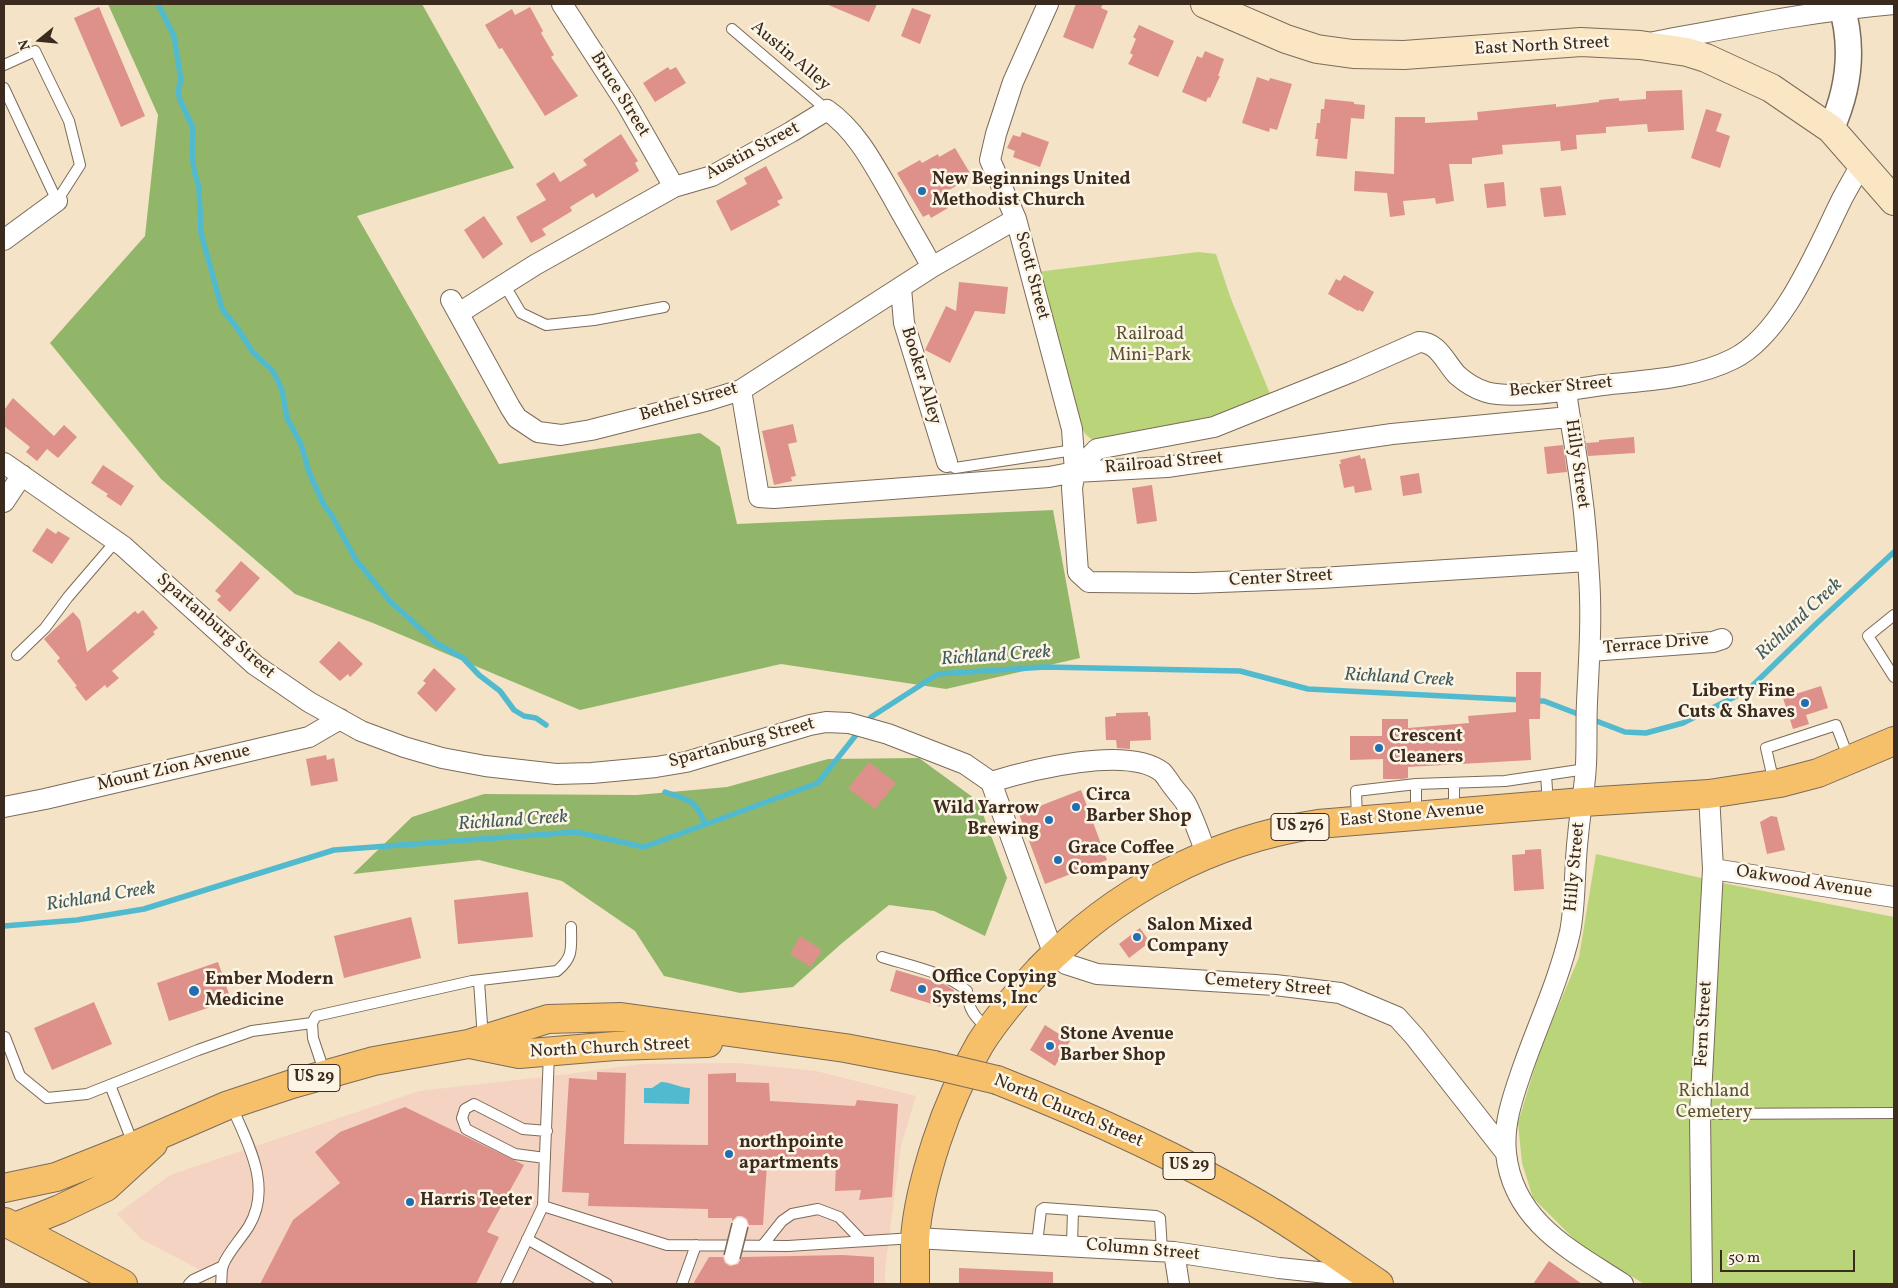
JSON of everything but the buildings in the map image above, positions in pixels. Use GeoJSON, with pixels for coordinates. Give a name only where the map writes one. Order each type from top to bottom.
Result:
{"type":"FeatureCollection","features":[{"type":"Feature","properties":{"kind":"main road","name":"East North Street"},"geometry":{"type":"LineString","coordinates":[[1205,4],[1286,39],[1317,49],[1353,54],[1404,55],[1581,42],[1640,45],[1679,50],[1706,58],[1771,88],[1832,129],[1894,201]]}},
{"type":"Feature","properties":{"kind":"main road","name":"East Stone Avenue"},"geometry":{"type":"LineString","coordinates":[[915,1284],[916,1238],[922,1194],[947,1110],[980,1044],[1004,1009],[1054,955],[1085,926],[1117,902],[1146,884],[1207,855],[1250,838],[1290,828],[1583,802],[1709,794],[1774,784],[1818,772],[1894,742]]}},
{"type":"Feature","properties":{"kind":"main road","name":"North Church Street"},"geometry":{"type":"LineString","coordinates":[[9,1227],[106,1187],[136,1152],[165,1132],[231,1104],[374,1061],[478,1044],[548,1019],[621,1017],[845,1048],[997,1080],[1050,1101],[1155,1148],[1212,1178],[1285,1220],[1374,1281]]}},
{"type":"Feature","properties":{"kind":"main road"},"geometry":{"type":"LineString","coordinates":[[549,1052],[551,1037],[566,1033],[616,1032],[677,1026]]}},
{"type":"Feature","properties":{"kind":"main road","name":"North Church Street"},"geometry":{"type":"LineString","coordinates":[[478,1044],[519,1054],[615,1046],[704,1044],[752,1035]]}},
{"type":"Feature","properties":{"kind":"main road","name":"North Church Street"},"geometry":{"type":"LineString","coordinates":[[4,1188],[56,1177],[136,1152]]}},
{"type":"Feature","properties":{"kind":"main road"},"geometry":{"type":"LineString","coordinates":[[9,1227],[107,1281]]}},
{"type":"Feature","properties":{"kind":"street","name":"Bruce Street"},"geometry":{"type":"LineString","coordinates":[[562,4],[626,103],[674,187]]}},
{"type":"Feature","properties":{"kind":"street","name":"Scott Street"},"geometry":{"type":"LineString","coordinates":[[1048,4],[1013,82],[996,134],[990,160],[1016,219],[1072,429],[1075,472]]}},
{"type":"Feature","properties":{"kind":"street"},"geometry":{"type":"LineString","coordinates":[[1640,45],[1842,6],[1894,4]]}},
{"type":"Feature","properties":{"kind":"street"},"geometry":{"type":"LineString","coordinates":[[1832,129],[1840,111],[1848,80],[1848,37],[1842,6]]}},
{"type":"Feature","properties":{"kind":"street","name":"Austin Street"},"geometry":{"type":"LineString","coordinates":[[455,306],[504,284],[674,187],[712,176],[827,110]]}},
{"type":"Feature","properties":{"kind":"street"},"geometry":{"type":"LineString","coordinates":[[827,110],[851,130],[877,170],[932,267]]}},
{"type":"Feature","properties":{"kind":"street","name":"Becker Street"},"geometry":{"type":"LineString","coordinates":[[1075,472],[1097,449],[1214,427],[1351,372],[1419,342],[1433,345],[1457,375],[1469,384],[1486,392],[1505,394],[1566,390],[1689,375],[1734,359],[1750,348],[1772,328],[1811,264],[1862,162]]}},
{"type":"Feature","properties":{"kind":"street"},"geometry":{"type":"LineString","coordinates":[[4,240],[57,201]]}},
{"type":"Feature","properties":{"kind":"street","name":"Bethel Street"},"geometry":{"type":"LineString","coordinates":[[455,306],[513,412],[526,426],[538,432],[561,435],[591,430],[741,390],[932,267],[1016,219]]}},
{"type":"Feature","properties":{"kind":"street","name":"Booker Alley"},"geometry":{"type":"LineString","coordinates":[[901,288],[904,323],[946,462]]}},
{"type":"Feature","properties":{"kind":"street","name":"Railroad Street"},"geometry":{"type":"LineString","coordinates":[[741,390],[759,498],[964,485],[1050,478],[1075,472],[1167,467],[1392,434],[1569,416]]}},
{"type":"Feature","properties":{"kind":"street","name":"Hilly Street"},"geometry":{"type":"LineString","coordinates":[[1566,390],[1580,480],[1588,561],[1590,651],[1586,769],[1577,838],[1575,893],[1570,931],[1556,981],[1515,1091],[1507,1122],[1506,1153],[1516,1190],[1527,1211],[1568,1249],[1623,1284]]}},
{"type":"Feature","properties":{"kind":"street","name":"Spartanburg Street"},"geometry":{"type":"LineString","coordinates":[[4,463],[116,542],[255,665],[309,702],[361,731],[404,747],[442,758],[494,768],[556,774],[592,773],[686,762],[810,725],[826,722],[849,723],[888,734],[965,764],[991,782]]}},
{"type":"Feature","properties":{"kind":"street","name":"Center Street"},"geometry":{"type":"LineString","coordinates":[[1075,472],[1072,488],[1078,572],[1089,582],[1195,583],[1321,578],[1588,561]]}},
{"type":"Feature","properties":{"kind":"street"},"geometry":{"type":"LineString","coordinates":[[4,502],[22,475]]}},
{"type":"Feature","properties":{"kind":"street","name":"Terrace Drive"},"geometry":{"type":"LineString","coordinates":[[1590,651],[1713,642],[1722,639]]}},
{"type":"Feature","properties":{"kind":"street","name":"Mount Zion Avenue"},"geometry":{"type":"LineString","coordinates":[[4,807],[300,740],[324,730],[340,719]]}},
{"type":"Feature","properties":{"kind":"street"},"geometry":{"type":"LineString","coordinates":[[1054,955],[991,782],[1016,774],[1054,766],[1093,761],[1130,760],[1143,762],[1162,772],[1185,802],[1207,855]]}},
{"type":"Feature","properties":{"kind":"street","name":"Fern Street"},"geometry":{"type":"LineString","coordinates":[[1702,1284],[1700,1114],[1714,869],[1709,794]]}},
{"type":"Feature","properties":{"kind":"street","name":"Oakwood Avenue"},"geometry":{"type":"LineString","coordinates":[[1714,869],[1894,897]]}},
{"type":"Feature","properties":{"kind":"street","name":"Cemetery Street"},"geometry":{"type":"LineString","coordinates":[[1054,955],[1066,964],[1097,974],[1275,985],[1340,993],[1397,1017],[1416,1037],[1506,1153]]}},
{"type":"Feature","properties":{"kind":"street"},"geometry":{"type":"LineString","coordinates":[[732,1257],[740,1225]]}},
{"type":"Feature","properties":{"kind":"street","name":"Column Street"},"geometry":{"type":"LineString","coordinates":[[916,1238],[1168,1251],[1374,1281]]}},
{"type":"Feature","properties":{"kind":"street"},"geometry":{"type":"LineString","coordinates":[[1168,1251],[1179,1284]]}},
{"type":"Feature","properties":{"kind":"lane","name":"Austin Alley"},"geometry":{"type":"LineString","coordinates":[[732,29],[827,110]]}},
{"type":"Feature","properties":{"kind":"lane"},"geometry":{"type":"LineString","coordinates":[[4,65],[35,51],[69,121],[80,165],[57,201]]}},
{"type":"Feature","properties":{"kind":"lane"},"geometry":{"type":"LineString","coordinates":[[4,88],[57,201]]}},
{"type":"Feature","properties":{"kind":"lane"},"geometry":{"type":"LineString","coordinates":[[504,284],[521,313],[546,325],[594,320],[664,307]]}},
{"type":"Feature","properties":{"kind":"lane"},"geometry":{"type":"LineString","coordinates":[[946,462],[955,468],[1074,450]]}},
{"type":"Feature","properties":{"kind":"lane"},"geometry":{"type":"LineString","coordinates":[[17,655],[45,628],[68,596],[116,542]]}},
{"type":"Feature","properties":{"kind":"lane"},"geometry":{"type":"LineString","coordinates":[[1894,615],[1868,636],[1894,677]]}},
{"type":"Feature","properties":{"kind":"lane"},"geometry":{"type":"LineString","coordinates":[[1774,784],[1766,748],[1836,725],[1850,760]]}},
{"type":"Feature","properties":{"kind":"lane"},"geometry":{"type":"LineString","coordinates":[[1357,821],[1356,791],[1416,784],[1504,781],[1586,769]]}},
{"type":"Feature","properties":{"kind":"lane"},"geometry":{"type":"LineString","coordinates":[[1546,775],[1548,805]]}},
{"type":"Feature","properties":{"kind":"lane"},"geometry":{"type":"LineString","coordinates":[[1454,783],[1454,813]]}},
{"type":"Feature","properties":{"kind":"lane"},"geometry":{"type":"LineString","coordinates":[[1416,784],[1416,816]]}},
{"type":"Feature","properties":{"kind":"lane"},"geometry":{"type":"LineString","coordinates":[[325,1075],[313,1038],[312,1023],[316,1016],[479,980],[557,971],[566,963],[571,952],[571,927]]}},
{"type":"Feature","properties":{"kind":"lane"},"geometry":{"type":"LineString","coordinates":[[882,957],[961,986],[966,991],[967,1003],[974,1016],[989,1030]]}},
{"type":"Feature","properties":{"kind":"lane"},"geometry":{"type":"LineString","coordinates":[[478,1044],[479,980]]}},
{"type":"Feature","properties":{"kind":"lane"},"geometry":{"type":"LineString","coordinates":[[4,1037],[20,1076],[47,1098],[87,1094],[198,1050],[252,1031],[312,1023]]}},
{"type":"Feature","properties":{"kind":"lane"},"geometry":{"type":"LineString","coordinates":[[508,1284],[543,1206],[549,1052]]}},
{"type":"Feature","properties":{"kind":"lane"},"geometry":{"type":"LineString","coordinates":[[110,1084],[136,1152]]}},
{"type":"Feature","properties":{"kind":"lane"},"geometry":{"type":"LineString","coordinates":[[222,1284],[223,1266],[250,1223],[256,1205],[259,1184],[252,1154],[231,1104]]}},
{"type":"Feature","properties":{"kind":"lane"},"geometry":{"type":"LineString","coordinates":[[545,1158],[515,1154],[479,1137],[466,1129],[462,1118],[465,1110],[474,1104],[523,1129],[546,1131]]}},
{"type":"Feature","properties":{"kind":"lane"},"geometry":{"type":"LineString","coordinates":[[1700,1114],[1894,1113]]}},
{"type":"Feature","properties":{"kind":"lane"},"geometry":{"type":"LineString","coordinates":[[543,1206],[667,1245],[788,1246],[916,1238]]}},
{"type":"Feature","properties":{"kind":"lane"},"geometry":{"type":"LineString","coordinates":[[1037,1244],[1042,1210],[1044,1208],[1156,1216],[1160,1218],[1168,1251]]}},
{"type":"Feature","properties":{"kind":"lane"},"geometry":{"type":"LineString","coordinates":[[763,1245],[782,1221],[792,1214],[818,1209],[839,1218],[862,1241]]}},
{"type":"Feature","properties":{"kind":"lane"},"geometry":{"type":"LineString","coordinates":[[1072,1245],[1074,1210]]}},
{"type":"Feature","properties":{"kind":"lane"},"geometry":{"type":"LineString","coordinates":[[527,1239],[607,1284]]}},
{"type":"Feature","properties":{"kind":"lane"},"geometry":{"type":"LineString","coordinates":[[682,1284],[696,1245]]}},
{"type":"Feature","properties":{"kind":"lane"},"geometry":{"type":"LineString","coordinates":[[189,1284],[192,1280],[223,1266]]}},
{"type":"Feature","properties":{"kind":"shaded area"},"geometry":{"type":"Polygon","coordinates":[[[738,1063],[816,1071],[916,1096],[901,1146],[885,1269],[885,1284],[227,1284],[141,1239],[117,1214],[170,1175],[419,1091],[641,1064],[738,1063]]]}},
{"type":"Feature","properties":{"kind":"green space"},"geometry":{"type":"Polygon","coordinates":[[[108,4],[422,4],[514,168],[357,216],[499,464],[700,433],[720,447],[737,524],[1053,510],[1080,658],[946,689],[781,664],[580,710],[373,623],[295,594],[161,479],[50,343],[145,236],[158,115],[108,4]]]}},
{"type":"Feature","properties":{"kind":"green space","name":"Railroad Mini-Park"},"geometry":{"type":"Polygon","coordinates":[[[1198,252],[1216,254],[1231,299],[1273,401],[1256,408],[1098,442],[1093,440],[1084,432],[1077,415],[1037,272],[1198,252]]]}},
{"type":"Feature","properties":{"kind":"green space"},"geometry":{"type":"Polygon","coordinates":[[[919,758],[978,801],[1007,878],[985,936],[934,911],[889,905],[841,944],[793,987],[740,993],[664,976],[635,931],[562,881],[479,860],[353,874],[412,817],[484,794],[637,795],[727,787],[828,759],[919,758]]]}},
{"type":"Feature","properties":{"kind":"green space","name":"Richland Cemetery"},"geometry":{"type":"Polygon","coordinates":[[[1596,854],[1723,883],[1894,917],[1894,1284],[1644,1284],[1579,1244],[1533,1198],[1522,1163],[1518,1123],[1540,1050],[1579,957],[1596,854]]]}},
{"type":"Feature","properties":{"kind":"water"},"geometry":{"type":"Polygon","coordinates":[[[661,1082],[690,1088],[689,1104],[644,1103],[644,1088],[652,1088],[661,1082]]]}},
{"type":"Feature","properties":{"kind":"waterway"},"geometry":{"type":"LineString","coordinates":[[158,4],[174,36],[181,80],[178,91],[180,100],[193,128],[192,153],[199,187],[201,233],[222,309],[252,351],[272,370],[278,381],[282,390],[287,418],[301,444],[309,472],[324,505],[331,514],[356,560],[390,601],[436,643],[463,658],[479,675],[500,691],[514,710],[524,716],[536,718],[546,725]]}},
{"type":"Feature","properties":{"kind":"waterway","name":"Richland Creek"},"geometry":{"type":"LineString","coordinates":[[1535,701],[1544,701],[1625,732],[1646,733],[1683,723],[1748,690],[1894,552]]}},
{"type":"Feature","properties":{"kind":"waterway","name":"Richland Creek"},"geometry":{"type":"LineString","coordinates":[[866,723],[871,717],[938,674],[1045,667],[1240,671],[1308,689],[1523,700]]}},
{"type":"Feature","properties":{"kind":"waterway","name":"Richland Creek"},"geometry":{"type":"LineString","coordinates":[[4,926],[77,920],[144,909],[334,850],[576,832],[644,847],[818,783],[860,730]]}},
{"type":"Feature","properties":{"kind":"waterway"},"geometry":{"type":"LineString","coordinates":[[665,792],[695,805],[705,824]]}},
{"type":"Feature","properties":{"kind":"place","name":"New Beginnings United Methodist Church"},"geometry":{"type":"Point","coordinates":[922,191]}},
{"type":"Feature","properties":{"kind":"place","name":"Liberty Fine Cuts & Shaves"},"geometry":{"type":"Point","coordinates":[1805,703]}},
{"type":"Feature","properties":{"kind":"place","name":"Crescent Cleaners"},"geometry":{"type":"Point","coordinates":[1379,748]}},
{"type":"Feature","properties":{"kind":"place","name":"Circa Barber Shop"},"geometry":{"type":"Point","coordinates":[1076,807]}},
{"type":"Feature","properties":{"kind":"place","name":"Wild Yarrow Brewing"},"geometry":{"type":"Point","coordinates":[1049,820]}},
{"type":"Feature","properties":{"kind":"place","name":"Grace Coffee Company"},"geometry":{"type":"Point","coordinates":[1058,860]}},
{"type":"Feature","properties":{"kind":"place","name":"Salon Mixed Company"},"geometry":{"type":"Point","coordinates":[1137,937]}},
{"type":"Feature","properties":{"kind":"place","name":"Office Copying Systems, Inc"},"geometry":{"type":"Point","coordinates":[922,989]}},
{"type":"Feature","properties":{"kind":"place","name":"Ember Modern Medicine"},"geometry":{"type":"Point","coordinates":[194,991]}},
{"type":"Feature","properties":{"kind":"place","name":"Stone Avenue Barber Shop"},"geometry":{"type":"Point","coordinates":[1050,1046]}},
{"type":"Feature","properties":{"kind":"place","name":"northpointe apartments"},"geometry":{"type":"Point","coordinates":[729,1154]}},
{"type":"Feature","properties":{"kind":"place","name":"Harris Teeter"},"geometry":{"type":"Point","coordinates":[410,1202]}}]}
